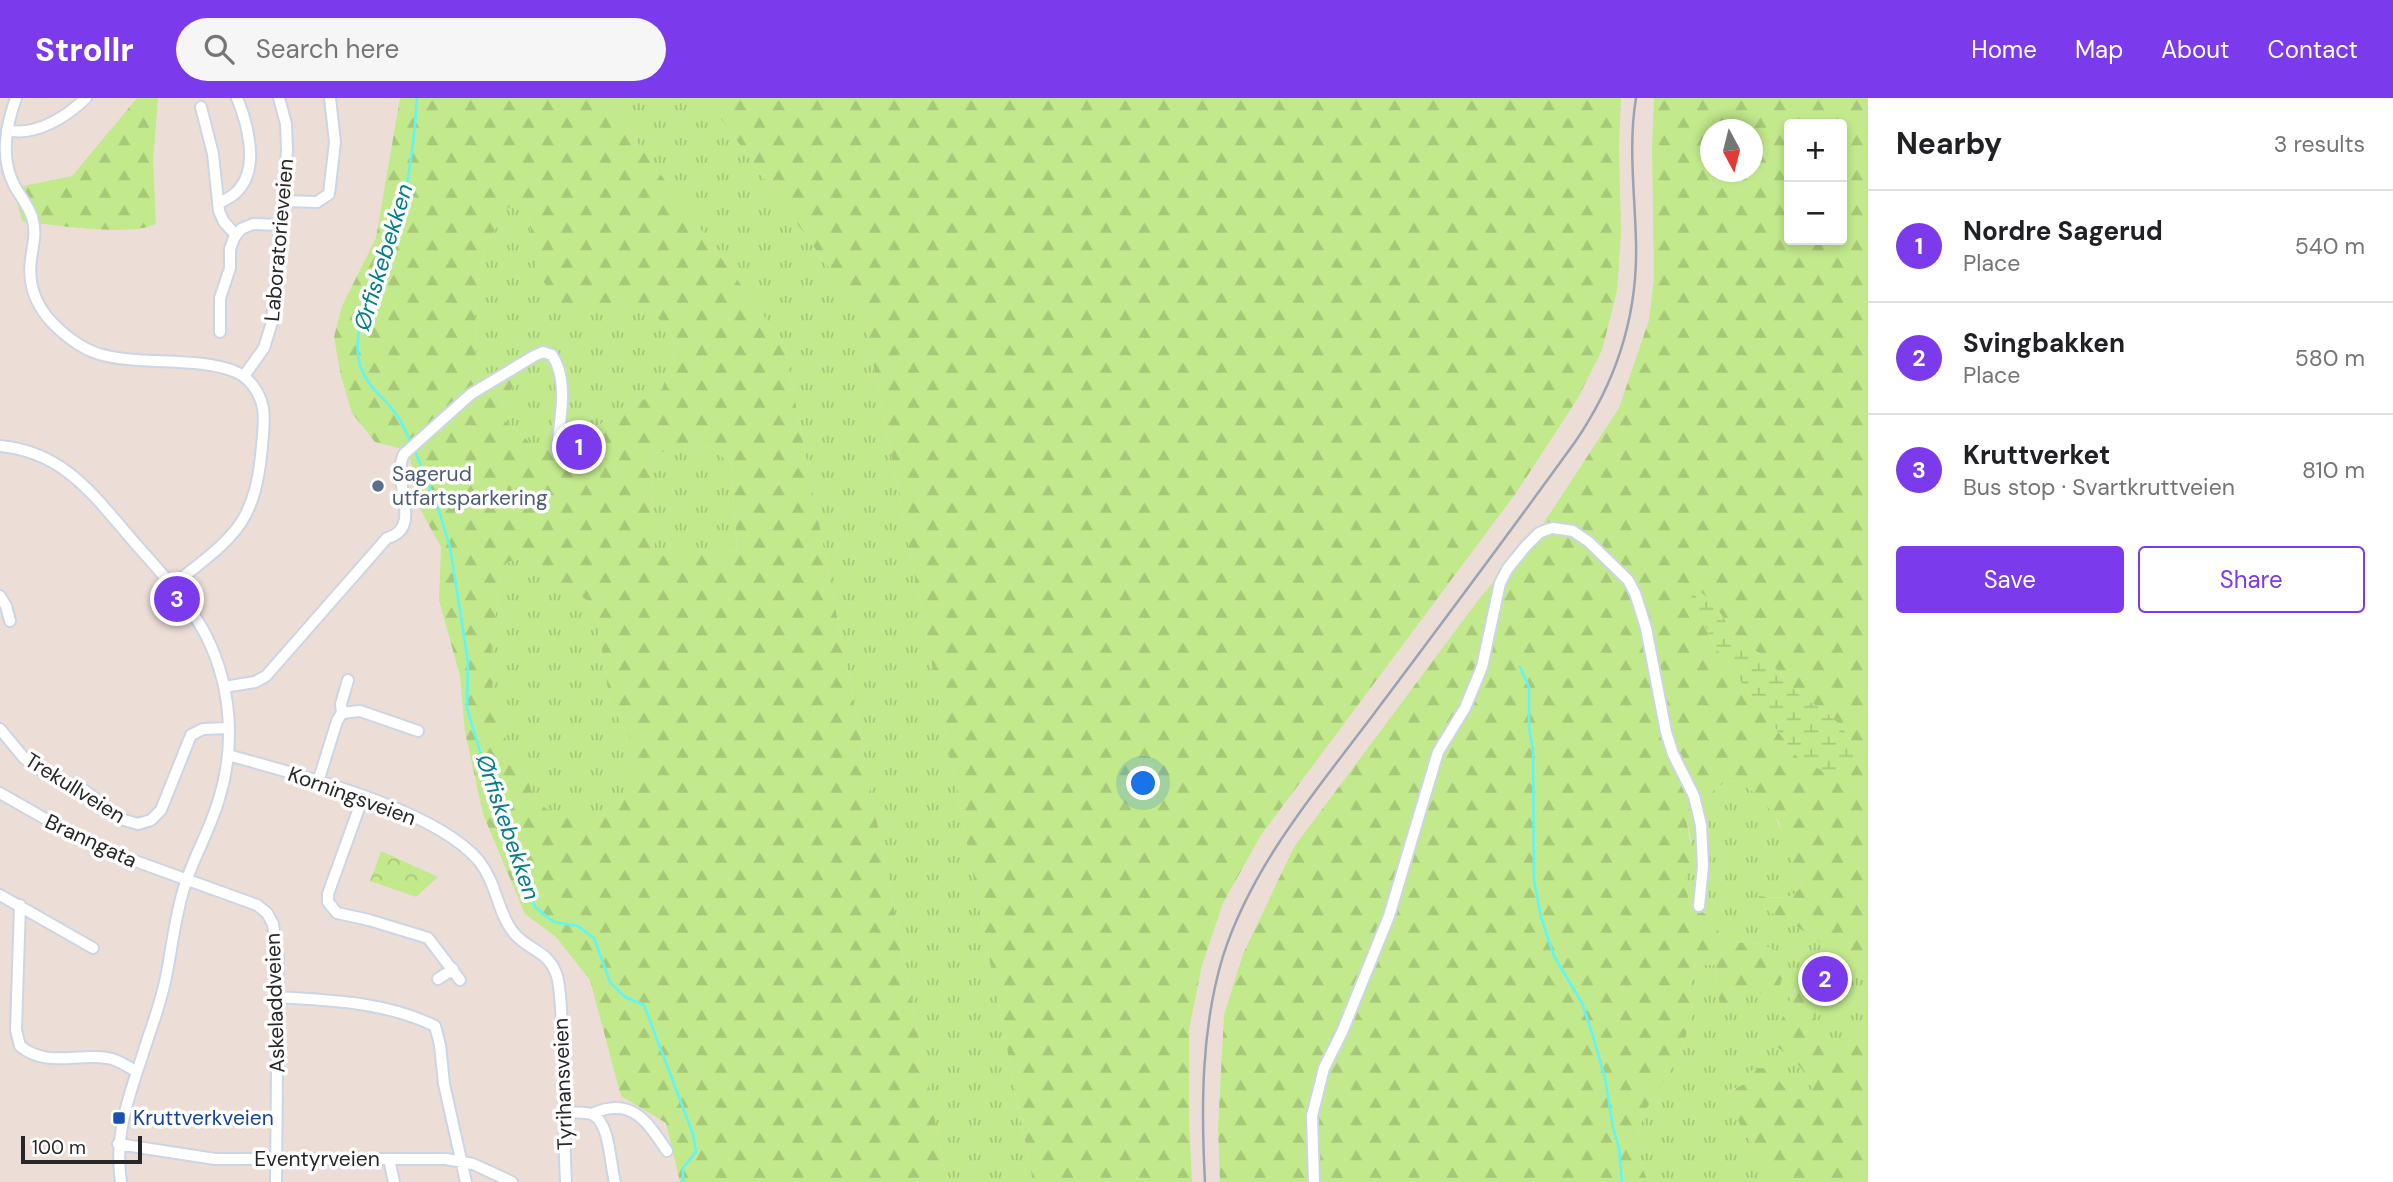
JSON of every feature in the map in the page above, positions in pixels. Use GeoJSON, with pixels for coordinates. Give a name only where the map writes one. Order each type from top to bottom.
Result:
{"type":"FeatureCollection","features":[{"type":"Feature","properties":{"kind":"street"},"geometry":{"type":"LineString","coordinates":[[16,98],[4,149],[5,177],[34,222],[35,237],[30,268],[35,298],[48,318],[83,348],[106,356],[230,370],[244,376],[257,391],[264,414],[260,469],[248,511],[234,533],[172,586]]}},
{"type":"Feature","properties":{"kind":"street"},"geometry":{"type":"LineString","coordinates":[[7,130],[24,133],[35,130],[71,112],[86,98]]}},
{"type":"Feature","properties":{"kind":"street"},"geometry":{"type":"LineString","coordinates":[[218,204],[239,190],[248,170],[247,131],[237,98]]}},
{"type":"Feature","properties":{"kind":"street","name":"Laboratorieveien"},"geometry":{"type":"LineString","coordinates":[[244,376],[264,348],[271,329],[287,132],[279,98]]}},
{"type":"Feature","properties":{"kind":"street"},"geometry":{"type":"LineString","coordinates":[[282,201],[317,202],[329,194],[335,142],[330,98]]}},
{"type":"Feature","properties":{"kind":"street"},"geometry":{"type":"LineString","coordinates":[[201,107],[214,154],[221,218],[236,234]]}},
{"type":"Feature","properties":{"kind":"street"},"geometry":{"type":"LineString","coordinates":[[220,332],[221,294],[230,268],[230,249],[236,234],[253,224],[280,225]]}},
{"type":"Feature","properties":{"kind":"street"},"geometry":{"type":"LineString","coordinates":[[224,687],[255,682],[266,677],[387,538],[398,533],[406,518],[399,472],[404,454],[471,394],[543,352],[552,355],[559,370],[562,410],[557,451]]}},
{"type":"Feature","properties":{"kind":"street"},"geometry":{"type":"LineString","coordinates":[[0,446],[34,453],[66,469],[85,486],[172,586],[195,617],[210,643],[224,687],[229,728],[228,755],[219,801],[186,880],[165,981],[122,1120],[118,1144],[121,1182]]}},
{"type":"Feature","properties":{"kind":"street"},"geometry":{"type":"LineString","coordinates":[[1314,1182],[1312,1116],[1324,1068],[1342,1032],[1389,916],[1438,752],[1465,708],[1482,667],[1500,583],[1526,546],[1546,530],[1562,528],[1573,531],[1589,542],[1628,580],[1635,593],[1646,628],[1666,732],[1673,754],[1693,796],[1701,825],[1703,866],[1699,906]]}},
{"type":"Feature","properties":{"kind":"street"},"geometry":{"type":"LineString","coordinates":[[0,596],[10,621]]}},
{"type":"Feature","properties":{"kind":"street"},"geometry":{"type":"LineString","coordinates":[[318,782],[342,713],[341,704],[348,680]]}},
{"type":"Feature","properties":{"kind":"street"},"geometry":{"type":"LineString","coordinates":[[342,713],[360,711],[418,731]]}},
{"type":"Feature","properties":{"kind":"street","name":"Trekullveien"},"geometry":{"type":"LineString","coordinates":[[0,729],[38,769],[84,790],[121,819],[138,824],[151,820],[160,810],[191,735],[203,729],[229,728]]}},
{"type":"Feature","properties":{"kind":"street","name":"Korningsveien"},"geometry":{"type":"LineString","coordinates":[[228,755],[389,805],[437,828],[461,844],[478,860],[489,876],[514,933],[524,944],[543,953],[552,964],[558,986]]}},
{"type":"Feature","properties":{"kind":"street","name":"Branngata"},"geometry":{"type":"LineString","coordinates":[[0,793],[91,845],[186,880]]}},
{"type":"Feature","properties":{"kind":"street"},"geometry":{"type":"LineString","coordinates":[[363,797],[328,894],[328,902],[337,913],[428,938],[460,980]]}},
{"type":"Feature","properties":{"kind":"street","name":"Askeladdveien"},"geometry":{"type":"LineString","coordinates":[[186,880],[250,902],[267,913],[273,924],[277,943],[276,1182]]}},
{"type":"Feature","properties":{"kind":"street"},"geometry":{"type":"LineString","coordinates":[[0,895],[93,948]]}},
{"type":"Feature","properties":{"kind":"street"},"geometry":{"type":"LineString","coordinates":[[20,905],[16,1030],[20,1046],[52,1059],[107,1058],[137,1072]]}},
{"type":"Feature","properties":{"kind":"street"},"geometry":{"type":"LineString","coordinates":[[438,979],[453,969]]}},
{"type":"Feature","properties":{"kind":"street","name":"Tyrihansveien"},"geometry":{"type":"LineString","coordinates":[[558,986],[566,1182]]}},
{"type":"Feature","properties":{"kind":"street"},"geometry":{"type":"LineString","coordinates":[[277,998],[333,1000],[374,1006],[435,1026],[444,1084],[466,1182]]}},
{"type":"Feature","properties":{"kind":"street"},"geometry":{"type":"LineString","coordinates":[[565,1113],[592,1114],[616,1107],[627,1108],[637,1114],[654,1132],[667,1151]]}},
{"type":"Feature","properties":{"kind":"street"},"geometry":{"type":"LineString","coordinates":[[592,1114],[604,1126],[615,1182]]}},
{"type":"Feature","properties":{"kind":"street","name":"Eventyrveien"},"geometry":{"type":"LineString","coordinates":[[118,1144],[206,1159],[446,1159],[462,1161],[491,1171],[512,1182]]}},
{"type":"Feature","properties":{"kind":"street"},"geometry":{"type":"LineString","coordinates":[[389,1159],[394,1182]]}},
{"type":"Feature","properties":{"kind":"green space"},"geometry":{"type":"Polygon","coordinates":[[[137,98],[158,98],[153,160],[156,224],[144,228],[110,230],[22,221],[13,188],[72,176],[137,98]]]}},
{"type":"Feature","properties":{"kind":"green space"},"geometry":{"type":"Polygon","coordinates":[[[400,98],[605,98],[784,344],[947,1182],[680,1182],[666,1123],[621,1096],[590,980],[556,937],[525,914],[483,814],[465,732],[460,676],[439,600],[441,547],[418,505],[410,458],[403,449],[375,442],[352,413],[341,376],[334,337],[342,306],[376,238],[400,98]],[[519,201],[504,211],[484,252],[475,310],[476,360],[472,380],[479,390],[515,375],[521,377],[497,415],[523,435],[539,455],[568,434],[590,430],[662,389],[676,348],[669,327],[646,309],[613,305],[572,311],[551,294],[537,270],[527,207],[519,201]],[[711,447],[650,453],[655,556],[737,551],[731,464],[711,447]],[[535,556],[507,562],[500,576],[490,662],[494,701],[507,743],[525,768],[531,790],[546,809],[591,819],[616,810],[632,779],[632,743],[610,702],[597,621],[590,603],[576,592],[548,579],[535,556]]]}},
{"type":"Feature","properties":{"kind":"green space"},"geometry":{"type":"Polygon","coordinates":[[[605,98],[706,98],[864,316],[1033,1182],[947,1182],[784,344],[605,98]]]}},
{"type":"Feature","properties":{"kind":"green space"},"geometry":{"type":"Polygon","coordinates":[[[706,98],[1621,98],[1621,233],[1617,291],[1602,350],[1578,398],[1516,493],[1261,835],[1223,903],[1202,965],[1189,1029],[1192,1182],[1033,1182],[864,316],[706,98]]]}},
{"type":"Feature","properties":{"kind":"green space"},"geometry":{"type":"Polygon","coordinates":[[[1654,98],[1868,98],[1868,971],[1855,967],[1799,928],[1767,910],[1758,896],[1788,896],[1803,885],[1790,859],[1779,822],[1759,796],[1737,781],[1725,782],[1685,812],[1694,864],[1685,878],[1689,903],[1714,920],[1721,938],[1732,942],[1763,944],[1781,955],[1784,972],[1778,992],[1751,994],[1733,986],[1728,1017],[1720,1007],[1715,965],[1695,964],[1690,986],[1692,1013],[1682,1051],[1644,1113],[1634,1147],[1648,1182],[1220,1182],[1218,1128],[1224,1015],[1243,954],[1294,847],[1479,599],[1545,521],[1619,408],[1649,320],[1654,279],[1654,98]],[[1712,601],[1693,603],[1718,651],[1798,758],[1854,761],[1853,746],[1842,727],[1825,711],[1800,696],[1767,659],[1736,637],[1712,601]]]}},
{"type":"Feature","properties":{"kind":"green space"},"geometry":{"type":"Polygon","coordinates":[[[519,201],[527,207],[537,270],[572,311],[613,305],[646,309],[669,327],[676,348],[662,389],[590,430],[568,434],[539,455],[523,435],[497,415],[520,378],[479,390],[472,380],[476,360],[475,310],[484,252],[504,211],[519,201]]]}},
{"type":"Feature","properties":{"kind":"green space"},"geometry":{"type":"Polygon","coordinates":[[[711,447],[731,464],[737,551],[655,557],[650,453],[711,447]]]}},
{"type":"Feature","properties":{"kind":"green space"},"geometry":{"type":"Polygon","coordinates":[[[535,556],[548,579],[576,592],[590,603],[597,621],[610,702],[632,743],[632,780],[616,810],[591,819],[546,809],[531,790],[525,768],[507,743],[494,701],[490,662],[500,576],[507,562],[535,556]]]}},
{"type":"Feature","properties":{"kind":"green space"},"geometry":{"type":"Polygon","coordinates":[[[1697,589],[1712,601],[1736,637],[1767,659],[1800,696],[1825,711],[1842,727],[1853,746],[1854,761],[1846,774],[1836,778],[1798,758],[1718,651],[1693,603],[1690,591],[1697,589]]]}},
{"type":"Feature","properties":{"kind":"green space"},"geometry":{"type":"Polygon","coordinates":[[[1737,781],[1758,795],[1768,806],[1785,839],[1803,886],[1788,897],[1759,897],[1767,910],[1799,928],[1855,967],[1868,971],[1868,1025],[1849,1041],[1848,1055],[1821,1031],[1795,989],[1772,1043],[1791,1057],[1804,1073],[1812,1088],[1805,1100],[1794,1099],[1747,1083],[1728,1091],[1743,1132],[1759,1150],[1771,1176],[1778,1182],[1648,1182],[1634,1147],[1644,1113],[1682,1051],[1692,1013],[1690,986],[1695,964],[1715,965],[1720,1007],[1728,1016],[1733,985],[1777,992],[1784,972],[1781,955],[1763,944],[1732,942],[1721,938],[1714,920],[1689,903],[1685,878],[1691,840],[1685,812],[1725,782],[1737,781]]]}},
{"type":"Feature","properties":{"kind":"green space"},"geometry":{"type":"Polygon","coordinates":[[[381,851],[438,877],[416,897],[370,881],[381,851]]]}},
{"type":"Feature","properties":{"kind":"green space"},"geometry":{"type":"Polygon","coordinates":[[[1796,988],[1821,1031],[1847,1054],[1849,1041],[1868,1025],[1868,1182],[1778,1182],[1771,1176],[1759,1150],[1743,1132],[1727,1092],[1747,1083],[1751,1071],[1758,1068],[1769,1069],[1794,1099],[1805,1099],[1812,1088],[1804,1073],[1791,1057],[1771,1043],[1796,988]]]}},
{"type":"Feature","properties":{"kind":"waterway","name":"Ørfiskebekken"},"geometry":{"type":"LineString","coordinates":[[411,443],[396,414],[364,374],[358,353],[358,338],[366,308],[385,265],[401,214],[417,98]]}},
{"type":"Feature","properties":{"kind":"waterway","name":"Ørfiskebekken"},"geometry":{"type":"LineString","coordinates":[[415,451],[450,547],[468,662],[467,708],[490,785],[504,814],[535,907],[554,922],[578,926],[594,938],[610,982],[625,997],[644,1005],[693,1134],[696,1152],[683,1168],[683,1182]]}},
{"type":"Feature","properties":{"kind":"waterway"},"geometry":{"type":"LineString","coordinates":[[1520,667],[1529,687],[1529,728],[1533,750],[1534,880],[1541,917],[1554,956],[1582,1003],[1592,1033],[1605,1078],[1619,1148],[1622,1182]]}},
{"type":"Feature","properties":{"kind":"railway"},"geometry":{"type":"LineString","coordinates":[[1205,1182],[1203,1097],[1210,1012],[1223,956],[1250,891],[1286,832],[1575,442],[1603,395],[1613,371],[1629,322],[1636,269],[1632,152],[1636,98]]}},
{"type":"Feature","properties":{"kind":"place","name":"Nordre Sagerud"},"geometry":{"type":"Point","coordinates":[579,447]}},
{"type":"Feature","properties":{"kind":"place","name":"Sagerud utfartsparkering"},"geometry":{"type":"Point","coordinates":[378,486]}},
{"type":"Feature","properties":{"kind":"place","name":"Kruttverket"},"geometry":{"type":"Point","coordinates":[177,599]}},
{"type":"Feature","properties":{"kind":"place","name":"Svingbakken"},"geometry":{"type":"Point","coordinates":[1825,979]}},
{"type":"Feature","properties":{"kind":"place","name":"Kruttverkveien"},"geometry":{"type":"Point","coordinates":[119,1118]}}]}
